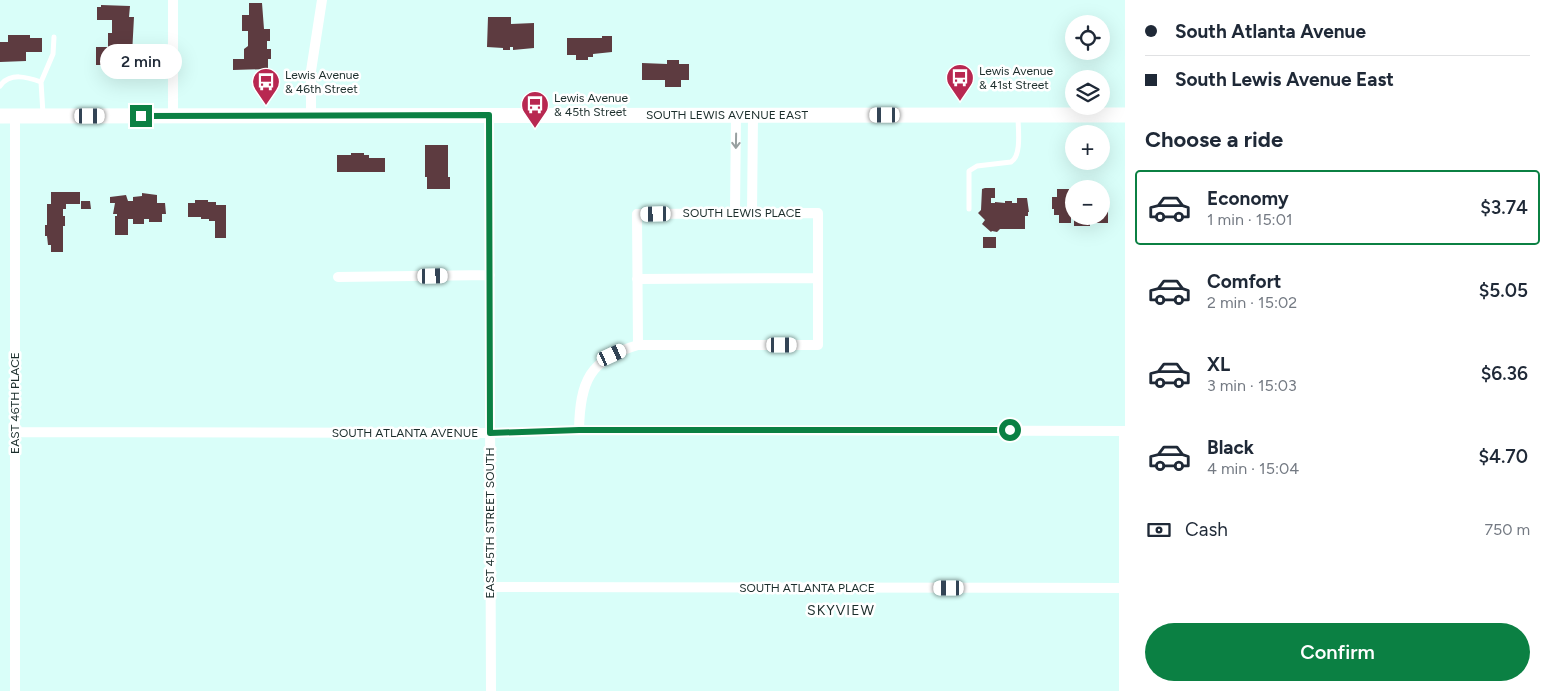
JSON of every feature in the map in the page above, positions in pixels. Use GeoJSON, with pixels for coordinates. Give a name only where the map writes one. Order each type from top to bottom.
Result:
{"type":"FeatureCollection","features":[{"type":"Feature","properties":{"kind":"main road","name":"SOUTH LEWIS AVENUE EAST"},"geometry":{"type":"LineString","coordinates":[[7,116],[1125,114]]}},
{"type":"Feature","properties":{"kind":"street"},"geometry":{"type":"LineString","coordinates":[[173,0],[173,116]]}},
{"type":"Feature","properties":{"kind":"street"},"geometry":{"type":"LineString","coordinates":[[310,115],[310,71],[322,0]]}},
{"type":"Feature","properties":{"kind":"street","name":"EAST 45TH STREET SOUTH"},"geometry":{"type":"LineString","coordinates":[[489,115],[490,691]]}},
{"type":"Feature","properties":{"kind":"street","name":"EAST 46TH PLACE"},"geometry":{"type":"LineString","coordinates":[[7,116],[15,432],[15,691]]}},
{"type":"Feature","properties":{"kind":"street"},"geometry":{"type":"LineString","coordinates":[[735,213],[736,116]]}},
{"type":"Feature","properties":{"kind":"street"},"geometry":{"type":"LineString","coordinates":[[752,213],[753,116]]}},
{"type":"Feature","properties":{"kind":"street","name":"SOUTH LEWIS PLACE"},"geometry":{"type":"LineString","coordinates":[[637,279],[636,214],[735,213],[818,213],[818,278]]}},
{"type":"Feature","properties":{"kind":"street"},"geometry":{"type":"LineString","coordinates":[[338,278],[490,275]]}},
{"type":"Feature","properties":{"kind":"street"},"geometry":{"type":"LineString","coordinates":[[579,430],[581,398],[591,373],[601,362],[612,355],[638,345],[818,345],[818,278],[637,279],[638,345]]}},
{"type":"Feature","properties":{"kind":"street"},"geometry":{"type":"LineString","coordinates":[[1124,431],[1124,691]]}},
{"type":"Feature","properties":{"kind":"street","name":"SOUTH ATLANTA AVENUE"},"geometry":{"type":"LineString","coordinates":[[15,432],[1124,431]]}},
{"type":"Feature","properties":{"kind":"street","name":"SOUTH ATLANTA PLACE"},"geometry":{"type":"LineString","coordinates":[[490,587],[1124,588]]}},
{"type":"Feature","properties":{"kind":"lane"},"geometry":{"type":"LineString","coordinates":[[43,116],[41,82],[54,54],[54,37]]}},
{"type":"Feature","properties":{"kind":"lane"},"geometry":{"type":"LineString","coordinates":[[0,86],[5,80],[12,77],[30,78],[41,82]]}},
{"type":"Feature","properties":{"kind":"lane"},"geometry":{"type":"LineString","coordinates":[[969,209],[969,171],[977,166],[1015,160],[1018,154],[1018,115]]}},
{"type":"Feature","properties":{"kind":"lane"},"geometry":{"type":"LineString","coordinates":[[736,167],[753,167]]}},
{"type":"Feature","properties":{"kind":"building"},"geometry":{"type":"Polygon","coordinates":[[[249,3],[262,3],[264,29],[270,29],[270,41],[267,41],[267,49],[271,49],[271,59],[268,59],[268,69],[233,70],[233,59],[244,59],[244,49],[248,46],[248,31],[242,31],[242,15],[249,15],[249,3]]]}},
{"type":"Feature","properties":{"kind":"building"},"geometry":{"type":"Polygon","coordinates":[[[101,5],[130,6],[129,17],[134,17],[132,54],[129,54],[129,71],[125,71],[125,77],[110,77],[108,65],[96,65],[96,47],[108,47],[108,33],[112,33],[112,20],[97,20],[97,7],[101,7],[101,5]]]}},
{"type":"Feature","properties":{"kind":"building"},"geometry":{"type":"Polygon","coordinates":[[[488,17],[511,17],[511,24],[534,23],[534,48],[513,50],[513,47],[510,47],[510,50],[503,50],[503,48],[487,47],[488,17]]]}},
{"type":"Feature","properties":{"kind":"building"},"geometry":{"type":"Polygon","coordinates":[[[8,35],[30,35],[30,38],[42,38],[42,52],[26,52],[26,61],[0,62],[0,42],[8,42],[8,35]]]}},
{"type":"Feature","properties":{"kind":"building"},"geometry":{"type":"Polygon","coordinates":[[[602,36],[612,36],[612,52],[593,54],[593,57],[588,57],[588,60],[576,60],[576,55],[567,55],[567,38],[602,38],[602,36]]]}},
{"type":"Feature","properties":{"kind":"building"},"geometry":{"type":"Polygon","coordinates":[[[667,60],[679,60],[679,64],[689,64],[689,80],[681,80],[681,87],[665,87],[665,80],[642,80],[642,63],[667,64],[667,60]]]}},
{"type":"Feature","properties":{"kind":"building"},"geometry":{"type":"Polygon","coordinates":[[[425,145],[448,145],[450,189],[427,189],[425,145]]]}},
{"type":"Feature","properties":{"kind":"building"},"geometry":{"type":"Polygon","coordinates":[[[351,153],[364,153],[364,155],[369,155],[369,158],[385,158],[385,172],[337,172],[337,155],[351,155],[351,153]]]}},
{"type":"Feature","properties":{"kind":"building"},"geometry":{"type":"Polygon","coordinates":[[[995,188],[995,198],[991,198],[991,203],[1012,201],[1012,203],[1017,203],[1017,198],[1027,198],[1029,212],[1028,216],[1025,216],[1025,229],[1000,229],[997,232],[991,232],[982,224],[985,220],[978,213],[981,210],[982,189],[995,188]]]}},
{"type":"Feature","properties":{"kind":"building"},"geometry":{"type":"Polygon","coordinates":[[[1057,189],[1065,189],[1065,223],[1059,223],[1059,215],[1054,215],[1054,209],[1052,209],[1052,197],[1057,197],[1057,189]]]}},
{"type":"Feature","properties":{"kind":"building"},"geometry":{"type":"Polygon","coordinates":[[[51,192],[80,192],[80,204],[66,204],[66,209],[63,209],[65,226],[63,226],[63,252],[51,252],[51,245],[48,245],[47,236],[45,236],[47,204],[51,204],[51,192]]]}},
{"type":"Feature","properties":{"kind":"building"},"geometry":{"type":"Polygon","coordinates":[[[142,193],[157,195],[157,203],[165,203],[166,214],[162,214],[162,222],[149,222],[149,219],[144,219],[144,224],[133,224],[133,219],[128,219],[128,235],[115,235],[115,216],[117,214],[113,214],[115,203],[110,203],[110,197],[126,195],[128,201],[133,201],[133,197],[142,196],[142,193]]]}},
{"type":"Feature","properties":{"kind":"building"},"geometry":{"type":"Polygon","coordinates":[[[195,200],[208,200],[208,202],[216,202],[216,205],[226,205],[226,238],[215,238],[215,221],[201,219],[201,217],[188,217],[188,203],[195,203],[195,200]]]}},
{"type":"Feature","properties":{"kind":"building"},"geometry":{"type":"Polygon","coordinates":[[[81,201],[90,201],[91,209],[81,209],[81,201]]]}},
{"type":"Feature","properties":{"kind":"building"},"geometry":{"type":"Polygon","coordinates":[[[1074,225],[1090,225],[1090,226],[1074,225]]]}},
{"type":"Feature","properties":{"kind":"building"},"geometry":{"type":"Polygon","coordinates":[[[983,237],[996,237],[996,248],[983,248],[983,237]]]}},
{"type":"Feature","properties":{"kind":"place","name":"Lewis Avenue & 41st Street"},"geometry":{"type":"Point","coordinates":[960,102]}},
{"type":"Feature","properties":{"kind":"place","name":"Lewis Avenue & 46th Street"},"geometry":{"type":"Point","coordinates":[266,106]}},
{"type":"Feature","properties":{"kind":"place","name":"Lewis Avenue & 45th Street"},"geometry":{"type":"Point","coordinates":[535,129]}},
{"type":"Feature","properties":{"kind":"district","name":"SKYVIEW"},"geometry":{"type":"Point","coordinates":[841,610]}},
{"type":"Feature","properties":{"kind":"route"},"geometry":{"type":"LineString","coordinates":[[141,116],[489,115],[490,433],[579,430],[1010,430]]}}]}
